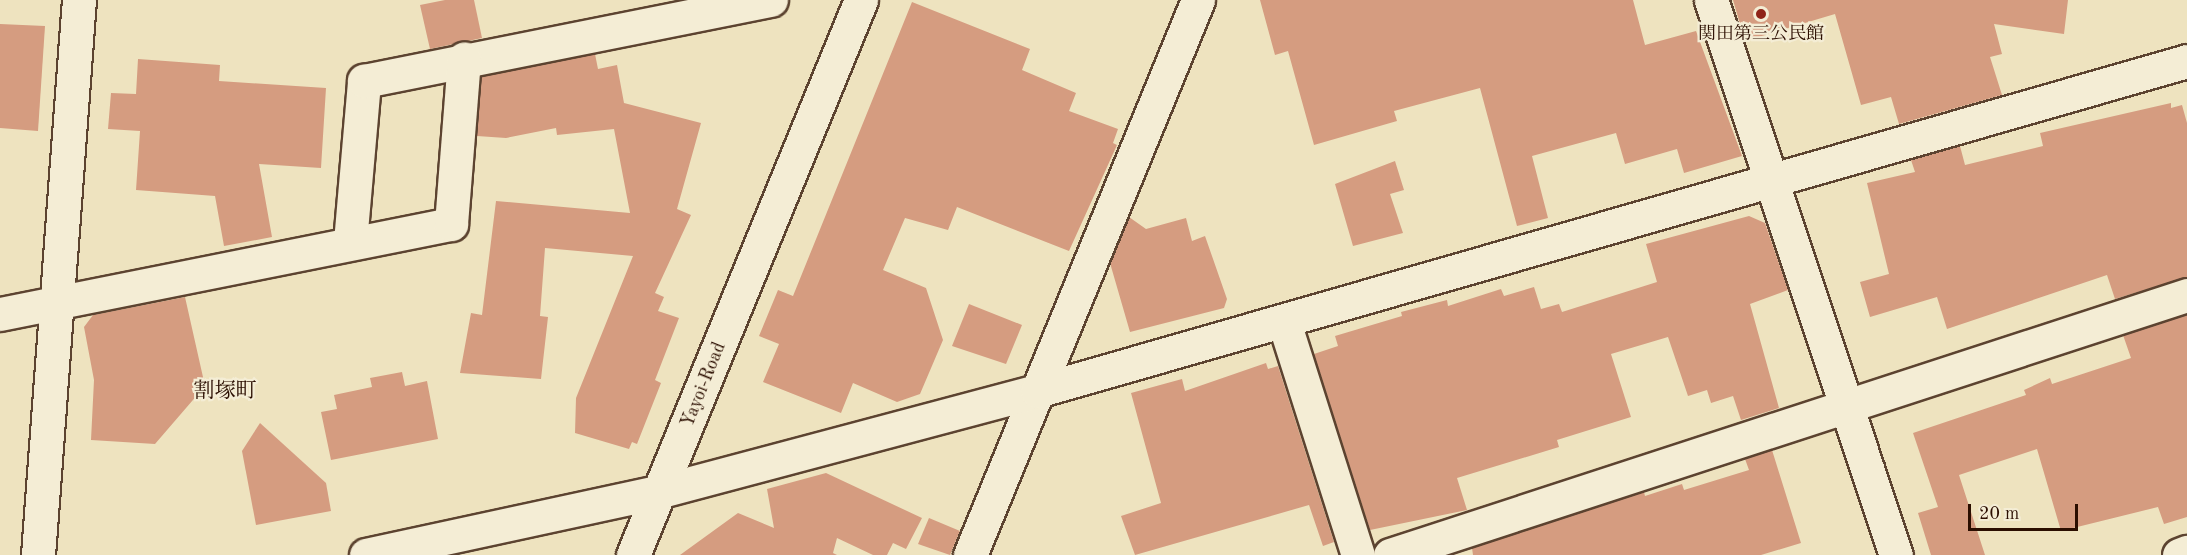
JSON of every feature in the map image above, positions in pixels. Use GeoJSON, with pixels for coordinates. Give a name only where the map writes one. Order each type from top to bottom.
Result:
{"type":"FeatureCollection","features":[{"type":"Feature","properties":{"kind":"street"},"geometry":{"type":"LineString","coordinates":[[38,555],[79,0]]}},
{"type":"Feature","properties":{"kind":"street"},"geometry":{"type":"LineString","coordinates":[[350,242],[364,81],[464,59],[771,0]]}},
{"type":"Feature","properties":{"kind":"street","name":"Yayoi-Road"},"geometry":{"type":"LineString","coordinates":[[633,555],[861,0]]}},
{"type":"Feature","properties":{"kind":"street"},"geometry":{"type":"LineString","coordinates":[[970,555],[1198,0]]}},
{"type":"Feature","properties":{"kind":"street"},"geometry":{"type":"LineString","coordinates":[[1711,0],[1775,183],[1896,555]]}},
{"type":"Feature","properties":{"kind":"street"},"geometry":{"type":"LineString","coordinates":[[0,314],[350,242],[451,224],[464,59]]}},
{"type":"Feature","properties":{"kind":"street"},"geometry":{"type":"LineString","coordinates":[[366,555],[661,491],[1037,391],[1775,183],[2187,61]]}},
{"type":"Feature","properties":{"kind":"street"},"geometry":{"type":"LineString","coordinates":[[1390,555],[1849,408],[2187,295]]}},
{"type":"Feature","properties":{"kind":"street"},"geometry":{"type":"LineString","coordinates":[[1284,322],[1358,555]]}},
{"type":"Feature","properties":{"kind":"street"},"geometry":{"type":"LineString","coordinates":[[2179,555],[2187,552]]}},
{"type":"Feature","properties":{"kind":"building"},"geometry":{"type":"Polygon","coordinates":[[[445,0],[474,0],[482,38],[430,49],[420,5],[445,0]]]}},
{"type":"Feature","properties":{"kind":"building"},"geometry":{"type":"Polygon","coordinates":[[[1260,0],[1633,0],[1645,45],[1696,31],[1742,156],[1684,173],[1677,149],[1625,164],[1616,133],[1532,156],[1548,218],[1517,226],[1480,88],[1394,111],[1397,121],[1314,145],[1288,51],[1275,55],[1260,0]]]}},
{"type":"Feature","properties":{"kind":"building"},"geometry":{"type":"Polygon","coordinates":[[[1733,0],[2068,0],[2064,34],[1994,24],[2002,54],[1990,57],[2002,95],[1899,124],[1891,97],[1861,105],[1835,14],[1745,41],[1733,0]]]}},
{"type":"Feature","properties":{"kind":"building"},"geometry":{"type":"Polygon","coordinates":[[[912,2],[1030,49],[1022,70],[1076,93],[1069,111],[1118,129],[1113,143],[1117,145],[1069,251],[957,207],[948,230],[905,218],[883,270],[926,288],[943,340],[920,394],[897,402],[853,383],[841,413],[763,382],[779,344],[759,336],[778,290],[793,296],[912,2]]]}},
{"type":"Feature","properties":{"kind":"building"},"geometry":{"type":"Polygon","coordinates":[[[0,24],[45,26],[38,131],[0,128],[0,24]]]}},
{"type":"Feature","properties":{"kind":"building"},"geometry":{"type":"Polygon","coordinates":[[[595,54],[598,69],[617,65],[624,103],[701,123],[677,209],[691,215],[655,293],[664,297],[658,311],[679,318],[655,380],[661,383],[637,444],[632,442],[629,449],[575,433],[576,398],[633,256],[545,248],[540,316],[548,317],[541,379],[460,373],[471,313],[482,315],[496,201],[630,213],[614,129],[557,135],[556,128],[506,138],[477,136],[481,77],[595,54]]]}},
{"type":"Feature","properties":{"kind":"building"},"geometry":{"type":"Polygon","coordinates":[[[138,59],[220,65],[219,81],[326,88],[321,168],[259,164],[272,237],[224,246],[215,196],[136,190],[140,131],[108,129],[111,93],[136,94],[138,59]]]}},
{"type":"Feature","properties":{"kind":"building"},"geometry":{"type":"Polygon","coordinates":[[[2171,103],[2171,108],[2182,105],[2187,123],[2187,277],[2115,299],[2107,275],[1947,329],[1937,297],[1870,317],[1860,282],[1889,274],[1867,183],[1915,172],[1911,160],[1960,146],[1965,165],[2043,146],[2040,133],[2171,103]]]}},
{"type":"Feature","properties":{"kind":"building"},"geometry":{"type":"Polygon","coordinates":[[[1395,161],[1404,190],[1390,194],[1403,233],[1353,246],[1335,184],[1395,161]]]}},
{"type":"Feature","properties":{"kind":"building"},"geometry":{"type":"Polygon","coordinates":[[[1749,216],[1765,223],[1788,290],[1750,304],[1779,408],[1741,420],[1733,396],[1711,403],[1707,390],[1688,396],[1668,337],[1611,354],[1631,417],[1557,440],[1559,447],[1457,478],[1467,510],[1370,530],[1314,354],[1338,346],[1335,336],[1402,316],[1401,312],[1447,300],[1448,306],[1501,289],[1504,296],[1534,287],[1541,309],[1559,304],[1562,312],[1657,282],[1646,244],[1749,216]]]}},
{"type":"Feature","properties":{"kind":"building"},"geometry":{"type":"Polygon","coordinates":[[[1129,217],[1146,229],[1186,218],[1192,241],[1205,236],[1227,299],[1224,308],[1130,332],[1110,263],[1129,217]]]}},
{"type":"Feature","properties":{"kind":"building"},"geometry":{"type":"Polygon","coordinates":[[[185,297],[205,386],[155,444],[91,440],[94,380],[84,327],[93,315],[185,297]]]}},
{"type":"Feature","properties":{"kind":"building"},"geometry":{"type":"Polygon","coordinates":[[[969,304],[1022,325],[1006,364],[952,346],[969,304]]]}},
{"type":"Feature","properties":{"kind":"building"},"geometry":{"type":"Polygon","coordinates":[[[2187,315],[2187,517],[2164,524],[2158,507],[2061,531],[2037,449],[1959,475],[1985,555],[1931,555],[1918,513],[1938,507],[1913,433],[2026,395],[2024,390],[2050,378],[2052,384],[2131,358],[2123,335],[2187,315]]]}},
{"type":"Feature","properties":{"kind":"building"},"geometry":{"type":"Polygon","coordinates":[[[1266,363],[1268,369],[1278,366],[1334,542],[1323,546],[1309,505],[1135,555],[1121,516],[1161,503],[1131,393],[1182,379],[1185,391],[1266,363]]]}},
{"type":"Feature","properties":{"kind":"building"},"geometry":{"type":"Polygon","coordinates":[[[402,372],[405,386],[427,381],[438,439],[331,460],[321,412],[337,409],[334,395],[372,387],[370,378],[402,372]]]}},
{"type":"Feature","properties":{"kind":"building"},"geometry":{"type":"Polygon","coordinates":[[[260,423],[326,483],[331,511],[256,525],[242,451],[260,423]]]}},
{"type":"Feature","properties":{"kind":"building"},"geometry":{"type":"Polygon","coordinates":[[[1772,450],[1801,543],[1761,555],[1473,555],[1472,548],[1644,492],[1645,496],[1682,484],[1684,490],[1749,470],[1745,459],[1772,450]]]}},
{"type":"Feature","properties":{"kind":"building"},"geometry":{"type":"Polygon","coordinates":[[[826,473],[922,518],[906,549],[893,543],[887,555],[873,555],[837,538],[833,553],[837,555],[680,555],[738,513],[774,528],[767,489],[826,473]]]}},
{"type":"Feature","properties":{"kind":"building"},"geometry":{"type":"Polygon","coordinates":[[[929,518],[960,531],[950,555],[918,544],[929,518]]]}},
{"type":"Feature","properties":{"kind":"place","name":"関田第三公民館"},"geometry":{"type":"Point","coordinates":[1761,14]}},
{"type":"Feature","properties":{"kind":"district","name":"割塚町"},"geometry":{"type":"Point","coordinates":[225,392]}}]}
